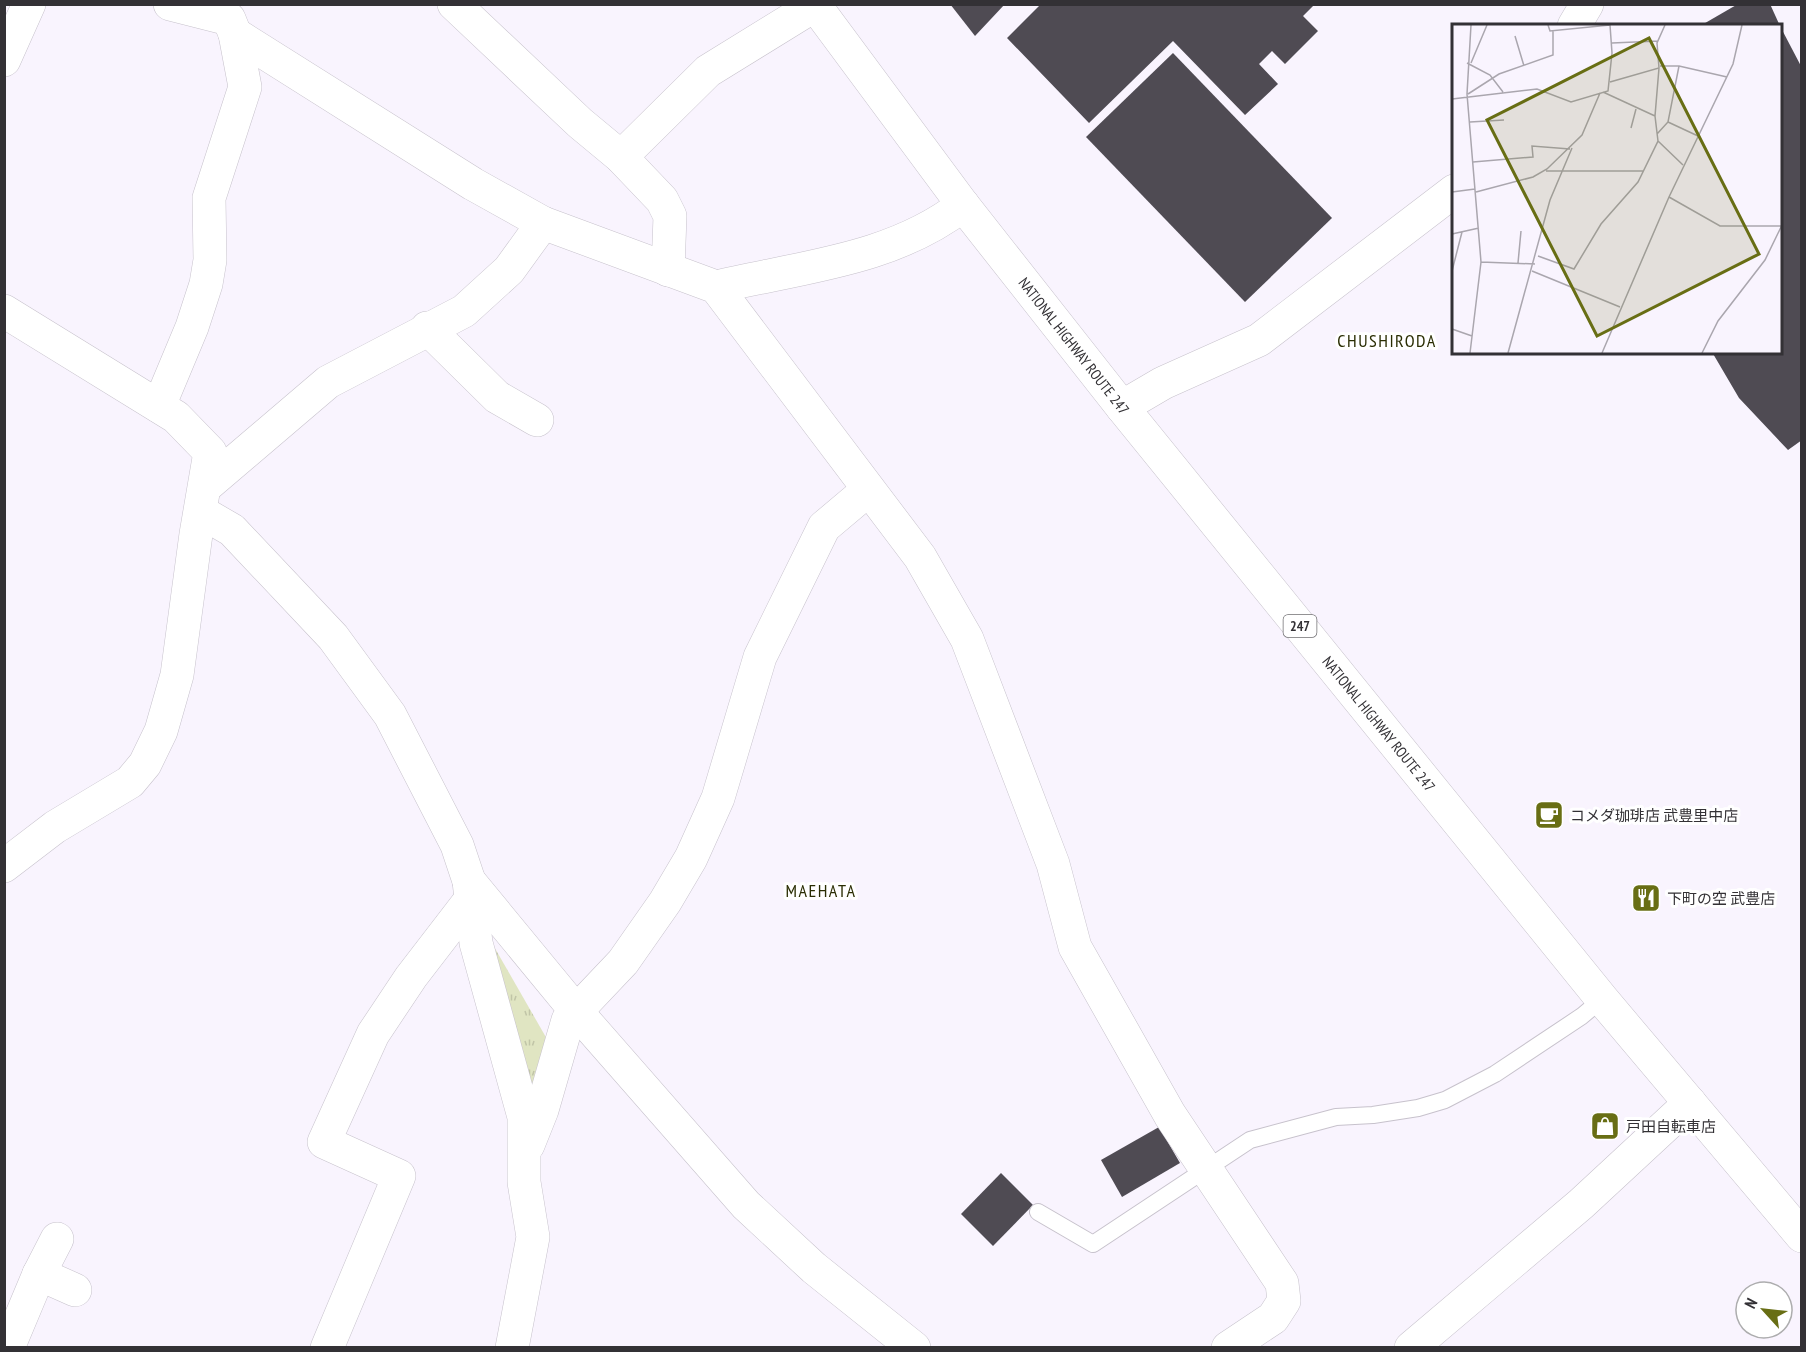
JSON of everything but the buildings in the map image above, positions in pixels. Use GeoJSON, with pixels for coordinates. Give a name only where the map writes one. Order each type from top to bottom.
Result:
{"type":"FeatureCollection","features":[{"type":"Feature","properties":{"kind":"main road"},"geometry":{"type":"LineString","coordinates":[[4,60],[29,4]]}},
{"type":"Feature","properties":{"kind":"main road"},"geometry":{"type":"LineString","coordinates":[[170,4],[233,19],[473,184],[543,223],[716,287],[832,262],[900,243],[942,221],[963,205]]}},
{"type":"Feature","properties":{"kind":"main road"},"geometry":{"type":"LineString","coordinates":[[454,4],[580,123],[621,157],[662,200],[670,216],[668,270]]}},
{"type":"Feature","properties":{"kind":"main road"},"geometry":{"type":"LineString","coordinates":[[1575,24],[1587,4]]}},
{"type":"Feature","properties":{"kind":"main road"},"geometry":{"type":"LineString","coordinates":[[621,157],[708,71],[814,5]]}},
{"type":"Feature","properties":{"kind":"main road","name":"NATIONAL HIGHWAY ROUTE 247"},"geometry":{"type":"LineString","coordinates":[[814,5],[963,205],[1122,406],[1602,999],[1802,1236]]}},
{"type":"Feature","properties":{"kind":"main road"},"geometry":{"type":"LineString","coordinates":[[159,406],[192,327],[206,284],[210,260],[209,198],[228,146],[245,87],[233,19]]}},
{"type":"Feature","properties":{"kind":"main road"},"geometry":{"type":"LineString","coordinates":[[1122,406],[1163,383],[1260,340],[1452,193]]}},
{"type":"Feature","properties":{"kind":"main road"},"geometry":{"type":"LineString","coordinates":[[204,499],[328,382],[427,328],[464,311],[509,270],[543,223]]}},
{"type":"Feature","properties":{"kind":"main road"},"geometry":{"type":"LineString","coordinates":[[716,287],[920,557],[967,639],[1053,864],[1075,947],[1170,1115],[1282,1283],[1284,1301],[1273,1318],[1228,1347]]}},
{"type":"Feature","properties":{"kind":"main road"},"geometry":{"type":"LineString","coordinates":[[4,311],[176,417],[210,452],[177,675],[161,731],[146,764],[130,782],[55,827],[4,866]]}},
{"type":"Feature","properties":{"kind":"main road"},"geometry":{"type":"LineString","coordinates":[[427,328],[497,397],[537,420]]}},
{"type":"Feature","properties":{"kind":"main road"},"geometry":{"type":"LineString","coordinates":[[524,1154],[542,1110],[568,1020],[622,962],[665,902],[691,858],[718,798],[760,657],[824,527],[868,490]]}},
{"type":"Feature","properties":{"kind":"main road"},"geometry":{"type":"LineString","coordinates":[[204,499],[333,637],[390,715],[457,844],[470,890],[476,943],[524,1116],[524,1182],[532,1237],[512,1347]]}},
{"type":"Feature","properties":{"kind":"main road"},"geometry":{"type":"LineString","coordinates":[[470,890],[746,1205],[814,1268],[914,1347]]}},
{"type":"Feature","properties":{"kind":"main road"},"geometry":{"type":"LineString","coordinates":[[327,1347],[399,1176],[324,1142],[373,1034],[470,890]]}},
{"type":"Feature","properties":{"kind":"main road"},"geometry":{"type":"LineString","coordinates":[[1412,1347],[1581,1204],[1690,1103]]}},
{"type":"Feature","properties":{"kind":"main road"},"geometry":{"type":"LineString","coordinates":[[8,1347],[39,1274],[57,1239]]}},
{"type":"Feature","properties":{"kind":"main road"},"geometry":{"type":"LineString","coordinates":[[39,1274],[75,1290]]}},
{"type":"Feature","properties":{"kind":"lane"},"geometry":{"type":"LineString","coordinates":[[1038,1212],[1094,1244],[1250,1140],[1336,1117],[1374,1115],[1418,1108],[1445,1100],[1495,1074],[1582,1016],[1602,999]]}},
{"type":"Feature","properties":{"kind":"green space"},"geometry":{"type":"Polygon","coordinates":[[[489,938],[547,1039],[535,1086],[523,1088],[489,938]]]}},
{"type":"Feature","properties":{"kind":"place","name":"コメダ珈琲店 武豊里中店"},"geometry":{"type":"Point","coordinates":[1549,815]}},
{"type":"Feature","properties":{"kind":"place","name":"下町の空 武豊店"},"geometry":{"type":"Point","coordinates":[1646,898]}},
{"type":"Feature","properties":{"kind":"place","name":"戸田自転車店"},"geometry":{"type":"Point","coordinates":[1605,1126]}},
{"type":"Feature","properties":{"kind":"district","name":"CHUSHIRODA"},"geometry":{"type":"Point","coordinates":[1387,340]}},
{"type":"Feature","properties":{"kind":"district","name":"MAEHATA"},"geometry":{"type":"Point","coordinates":[821,890]}}]}
